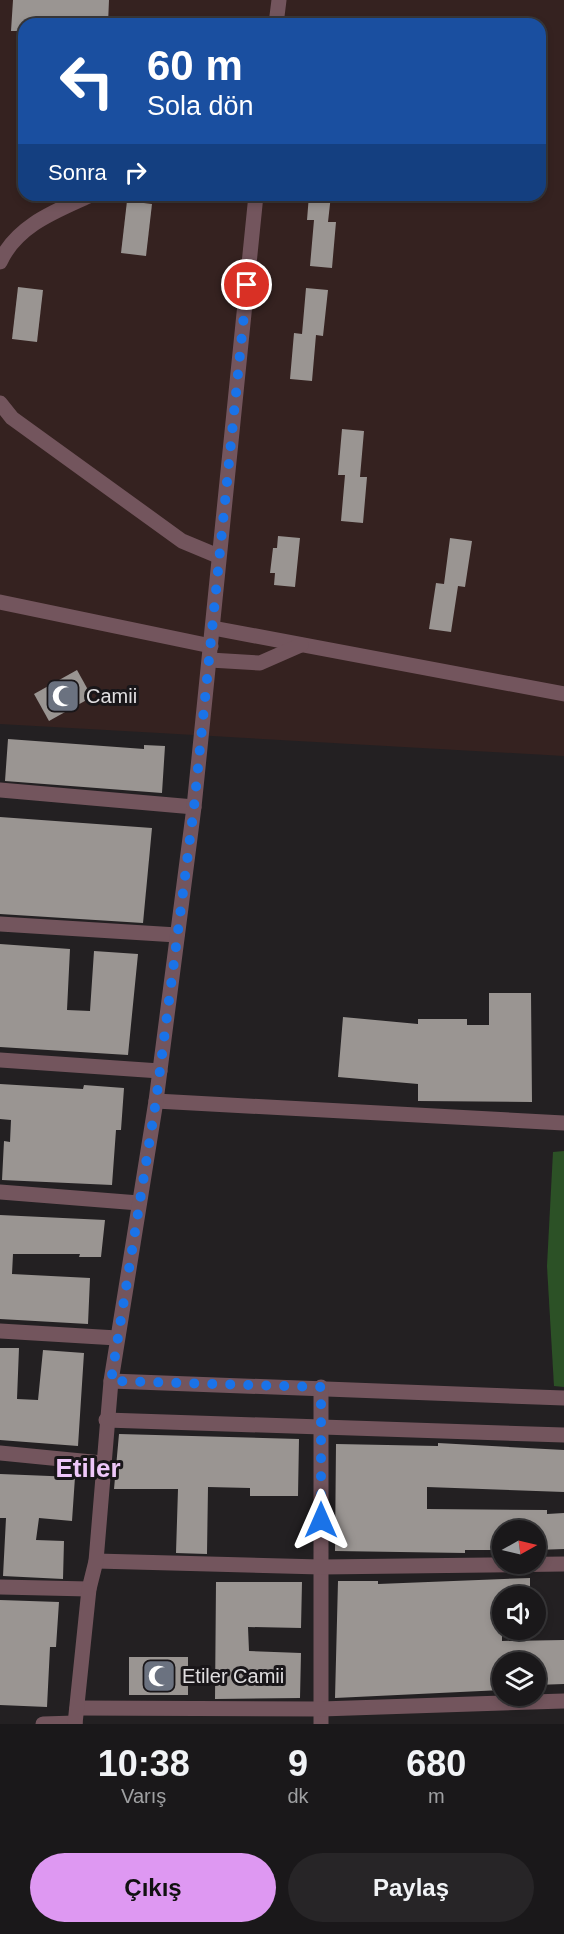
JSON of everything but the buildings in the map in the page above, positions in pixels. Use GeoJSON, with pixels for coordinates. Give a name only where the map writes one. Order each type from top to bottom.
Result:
{"type":"FeatureCollection","features":[{"type":"Feature","properties":{"kind":"street"},"geometry":{"type":"LineString","coordinates":[[277,18],[279,0]]}},
{"type":"Feature","properties":{"kind":"street"},"geometry":{"type":"LineString","coordinates":[[0,262],[6,249],[30,227],[80,201]]}},
{"type":"Feature","properties":{"kind":"street"},"geometry":{"type":"LineString","coordinates":[[75,1718],[89,1589],[96,1561],[102,1463],[111,1381],[156,1101],[194,807],[255,201]]}},
{"type":"Feature","properties":{"kind":"street"},"geometry":{"type":"LineString","coordinates":[[0,403],[12,418],[182,541],[218,556]]}},
{"type":"Feature","properties":{"kind":"street"},"geometry":{"type":"LineString","coordinates":[[0,602],[260,663],[301,645]]}},
{"type":"Feature","properties":{"kind":"street"},"geometry":{"type":"LineString","coordinates":[[213,628],[564,694]]}},
{"type":"Feature","properties":{"kind":"street"},"geometry":{"type":"LineString","coordinates":[[0,790],[194,807]]}},
{"type":"Feature","properties":{"kind":"street"},"geometry":{"type":"LineString","coordinates":[[0,924],[177,935]]}},
{"type":"Feature","properties":{"kind":"street"},"geometry":{"type":"LineString","coordinates":[[0,1060],[160,1071]]}},
{"type":"Feature","properties":{"kind":"street"},"geometry":{"type":"LineString","coordinates":[[156,1101],[564,1122]]}},
{"type":"Feature","properties":{"kind":"street"},"geometry":{"type":"LineString","coordinates":[[0,1192],[139,1203]]}},
{"type":"Feature","properties":{"kind":"street"},"geometry":{"type":"LineString","coordinates":[[0,1331],[117,1338]]}},
{"type":"Feature","properties":{"kind":"street"},"geometry":{"type":"LineString","coordinates":[[111,1381],[321,1387],[564,1398]]}},
{"type":"Feature","properties":{"kind":"street"},"geometry":{"type":"LineString","coordinates":[[321,1387],[321,1717]]}},
{"type":"Feature","properties":{"kind":"street"},"geometry":{"type":"LineString","coordinates":[[106,1420],[564,1435]]}},
{"type":"Feature","properties":{"kind":"street"},"geometry":{"type":"LineString","coordinates":[[0,1453],[102,1463]]}},
{"type":"Feature","properties":{"kind":"street"},"geometry":{"type":"LineString","coordinates":[[96,1561],[321,1567],[564,1564]]}},
{"type":"Feature","properties":{"kind":"street"},"geometry":{"type":"LineString","coordinates":[[0,1587],[89,1589]]}},
{"type":"Feature","properties":{"kind":"street"},"geometry":{"type":"LineString","coordinates":[[43,1724],[75,1718],[321,1717],[564,1701]]}},
{"type":"Feature","properties":{"kind":"shaded area"},"geometry":{"type":"Polygon","coordinates":[[[0,0],[564,0],[564,756],[0,724],[0,0]]]}},
{"type":"Feature","properties":{"kind":"green space"},"geometry":{"type":"Polygon","coordinates":[[[564,1151],[564,1387],[554,1386],[547,1266],[553,1152],[564,1151]]]}},
{"type":"Feature","properties":{"kind":"place","name":"Camii"},"geometry":{"type":"Point","coordinates":[63,696]}},
{"type":"Feature","properties":{"kind":"place","name":"Etiler Camii"},"geometry":{"type":"Point","coordinates":[159,1676]}},
{"type":"Feature","properties":{"kind":"district","name":"Etiler"},"geometry":{"type":"Point","coordinates":[88,1468]}},
{"type":"Feature","properties":{"kind":"route"},"geometry":{"type":"LineString","coordinates":[[247,285],[194,807],[156,1101],[111,1381],[321,1387],[321,1520]]}}]}
